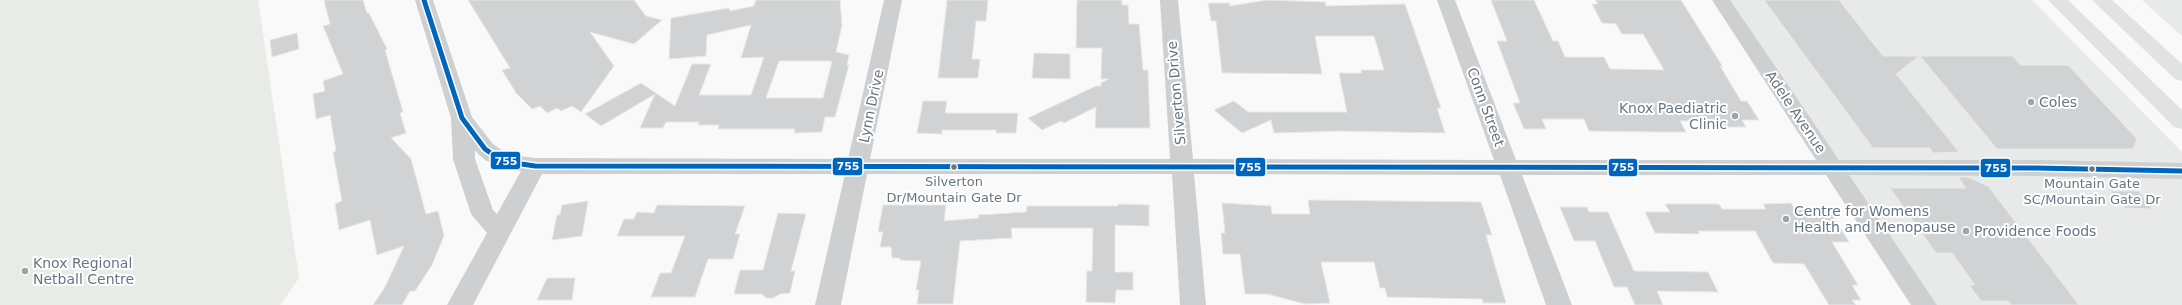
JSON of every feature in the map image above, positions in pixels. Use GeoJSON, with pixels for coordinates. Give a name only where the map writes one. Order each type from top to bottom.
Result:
{"type":"FeatureCollection","features":[{"type":"Feature","properties":{"kind":"main road"},"geometry":{"type":"LineString","coordinates":[[2057,0],[2182,122]]}},
{"type":"Feature","properties":{"kind":"main road"},"geometry":{"type":"LineString","coordinates":[[2101,0],[2182,75]]}},
{"type":"Feature","properties":{"kind":"street"},"geometry":{"type":"LineString","coordinates":[[424,0],[462,118],[464,158],[483,214],[499,232]]}},
{"type":"Feature","properties":{"kind":"street","name":"Lynn Drive"},"geometry":{"type":"LineString","coordinates":[[828,305],[893,0]]}},
{"type":"Feature","properties":{"kind":"street","name":"Silverton Drive"},"geometry":{"type":"LineString","coordinates":[[1168,0],[1193,305]]}},
{"type":"Feature","properties":{"kind":"street","name":"Conn Street"},"geometry":{"type":"LineString","coordinates":[[1446,0],[1559,305]]}},
{"type":"Feature","properties":{"kind":"street","name":"Adele Avenue"},"geometry":{"type":"LineString","coordinates":[[1721,0],[1924,305]]}},
{"type":"Feature","properties":{"kind":"street"},"geometry":{"type":"LineString","coordinates":[[462,118],[485,149],[495,156],[508,162],[535,166],[2108,168],[2182,171]]}},
{"type":"Feature","properties":{"kind":"street"},"geometry":{"type":"LineString","coordinates":[[460,305],[535,166]]}},
{"type":"Feature","properties":{"kind":"street"},"geometry":{"type":"LineString","coordinates":[[2140,170],[2182,184]]}},
{"type":"Feature","properties":{"kind":"shaded area"},"geometry":{"type":"Polygon","coordinates":[[[0,0],[258,0],[299,278],[280,305],[0,305],[0,0]]]}},
{"type":"Feature","properties":{"kind":"shaded area"},"geometry":{"type":"Polygon","coordinates":[[[1721,0],[2032,0],[2182,152],[2182,305],[1924,305],[1721,0]]]}},
{"type":"Feature","properties":{"kind":"shaded area"},"geometry":{"type":"Polygon","coordinates":[[[2142,0],[2182,0],[2182,36],[2153,10],[2142,0]]]}},
{"type":"Feature","properties":{"kind":"building"},"geometry":{"type":"Polygon","coordinates":[[[324,0],[363,0],[367,13],[369,13],[387,49],[385,50],[403,112],[400,113],[406,133],[391,138],[411,159],[426,214],[438,211],[444,236],[432,265],[415,291],[410,291],[402,305],[373,305],[385,287],[404,246],[377,255],[370,220],[339,230],[335,204],[342,201],[333,152],[336,151],[330,115],[316,119],[313,94],[325,91],[323,81],[343,74],[323,26],[330,24],[324,0]]]}},
{"type":"Feature","properties":{"kind":"building"},"geometry":{"type":"Polygon","coordinates":[[[468,0],[634,0],[646,16],[662,20],[634,44],[590,32],[614,66],[581,112],[572,106],[561,111],[557,108],[547,113],[540,106],[532,109],[516,93],[502,70],[510,68],[468,0]]]}},
{"type":"Feature","properties":{"kind":"building"},"geometry":{"type":"Polygon","coordinates":[[[756,0],[840,0],[842,25],[836,52],[849,55],[847,65],[849,65],[835,117],[825,117],[822,132],[794,133],[795,129],[718,129],[719,125],[698,125],[699,122],[666,122],[663,128],[640,128],[655,94],[601,126],[585,114],[641,83],[675,106],[692,64],[711,64],[699,95],[751,95],[764,57],[741,58],[751,25],[707,35],[706,56],[669,59],[671,18],[729,8],[730,11],[754,6],[756,0]],[[779,61],[766,98],[823,98],[832,61],[779,61]]]}},
{"type":"Feature","properties":{"kind":"building"},"geometry":{"type":"Polygon","coordinates":[[[947,0],[988,0],[986,21],[976,21],[972,59],[980,59],[978,78],[938,78],[947,0]]]}},
{"type":"Feature","properties":{"kind":"building"},"geometry":{"type":"Polygon","coordinates":[[[1077,0],[1122,0],[1122,5],[1128,5],[1129,24],[1139,24],[1143,70],[1148,70],[1150,128],[1095,128],[1096,107],[1064,123],[1061,121],[1042,130],[1028,118],[1096,86],[1101,86],[1101,83],[1109,79],[1101,79],[1102,48],[1076,48],[1077,0]]]}},
{"type":"Feature","properties":{"kind":"building"},"geometry":{"type":"Polygon","coordinates":[[[1267,0],[1325,2],[1326,6],[1405,4],[1441,108],[1437,108],[1445,133],[1340,131],[1274,133],[1271,120],[1242,133],[1214,110],[1234,101],[1248,112],[1347,112],[1339,73],[1362,73],[1361,70],[1384,70],[1374,36],[1315,36],[1322,74],[1222,73],[1216,21],[1211,21],[1208,3],[1230,3],[1230,6],[1267,0]]]}},
{"type":"Feature","properties":{"kind":"building"},"geometry":{"type":"Polygon","coordinates":[[[1491,0],[1534,0],[1553,41],[1558,41],[1565,57],[1604,57],[1610,69],[1664,70],[1643,34],[1622,34],[1616,24],[1602,23],[1592,4],[1598,4],[1595,0],[1681,0],[1723,67],[1720,66],[1741,101],[1747,101],[1759,120],[1742,120],[1746,127],[1720,127],[1716,121],[1680,121],[1686,132],[1656,132],[1589,131],[1584,119],[1542,119],[1546,129],[1524,129],[1513,103],[1520,103],[1497,41],[1507,41],[1491,0]]]}},
{"type":"Feature","properties":{"kind":"building"},"geometry":{"type":"Polygon","coordinates":[[[1764,0],[1839,0],[1883,56],[1919,56],[1896,74],[1959,152],[1933,153],[1930,148],[1873,148],[1764,0]]]}},
{"type":"Feature","properties":{"kind":"building"},"geometry":{"type":"Polygon","coordinates":[[[297,33],[299,49],[272,57],[270,40],[297,33]]]}},
{"type":"Feature","properties":{"kind":"building"},"geometry":{"type":"Polygon","coordinates":[[[1034,53],[1070,54],[1070,79],[1032,78],[1034,53]]]}},
{"type":"Feature","properties":{"kind":"building","name":"Coles"},"geometry":{"type":"Polygon","coordinates":[[[1920,56],[2013,56],[2020,65],[2068,65],[2137,139],[2133,149],[1997,149],[1920,56]]]}},
{"type":"Feature","properties":{"kind":"building"},"geometry":{"type":"Polygon","coordinates":[[[923,101],[947,101],[945,113],[1018,113],[1016,133],[996,133],[996,130],[942,130],[942,134],[917,133],[923,101]]]}},
{"type":"Feature","properties":{"kind":"building"},"geometry":{"type":"Polygon","coordinates":[[[1958,177],[1967,177],[1988,186],[2079,305],[2011,305],[2008,301],[1981,301],[1969,285],[1975,285],[1952,253],[1936,253],[1890,188],[1966,188],[1958,177]]]}},
{"type":"Feature","properties":{"kind":"building"},"geometry":{"type":"Polygon","coordinates":[[[2110,191],[2138,191],[2153,209],[2125,208],[2110,191]]]}},
{"type":"Feature","properties":{"kind":"building"},"geometry":{"type":"Polygon","coordinates":[[[1308,200],[1481,202],[1492,235],[1486,235],[1506,303],[1483,303],[1482,299],[1387,297],[1385,288],[1380,288],[1374,262],[1321,262],[1330,303],[1305,304],[1267,294],[1245,294],[1240,254],[1223,254],[1221,233],[1225,233],[1222,203],[1271,206],[1272,214],[1310,214],[1308,200]]]}},
{"type":"Feature","properties":{"kind":"building"},"geometry":{"type":"Polygon","coordinates":[[[588,201],[582,236],[552,240],[557,215],[560,215],[562,205],[588,201]]]}},
{"type":"Feature","properties":{"kind":"building"},"geometry":{"type":"Polygon","coordinates":[[[1791,203],[1795,210],[1829,210],[1849,242],[1832,242],[1858,285],[1852,285],[1861,300],[1852,300],[1856,305],[1829,305],[1804,264],[1773,263],[1755,231],[1698,231],[1699,234],[1655,233],[1645,212],[1670,212],[1665,204],[1719,204],[1722,209],[1766,209],[1763,204],[1791,203]]]}},
{"type":"Feature","properties":{"kind":"building"},"geometry":{"type":"Polygon","coordinates":[[[1118,204],[1149,205],[1149,226],[1115,225],[1115,272],[1133,272],[1133,290],[1116,290],[1115,303],[1086,302],[1087,271],[1092,271],[1093,228],[1011,228],[1012,238],[960,241],[953,304],[917,304],[919,290],[916,290],[921,261],[892,258],[891,247],[880,247],[883,232],[878,232],[883,205],[946,205],[944,221],[979,218],[978,215],[1026,212],[1027,206],[1118,206],[1118,204]]]}},
{"type":"Feature","properties":{"kind":"building"},"geometry":{"type":"Polygon","coordinates":[[[657,205],[745,206],[735,234],[740,234],[733,259],[708,259],[695,297],[651,297],[660,273],[671,273],[685,236],[617,236],[624,219],[634,219],[637,212],[654,213],[657,205]]]}},
{"type":"Feature","properties":{"kind":"building"},"geometry":{"type":"Polygon","coordinates":[[[1560,207],[1587,207],[1589,212],[1608,212],[1634,271],[1708,272],[1718,292],[1657,291],[1663,305],[1635,305],[1627,287],[1614,287],[1595,241],[1574,241],[1560,207]]]}},
{"type":"Feature","properties":{"kind":"building"},"geometry":{"type":"Polygon","coordinates":[[[778,213],[806,214],[791,271],[795,271],[790,293],[780,294],[773,298],[766,298],[762,294],[734,294],[740,270],[763,270],[778,213]]]}},
{"type":"Feature","properties":{"kind":"building"},"geometry":{"type":"Polygon","coordinates":[[[547,278],[575,278],[572,300],[537,300],[547,278]]]}},
{"type":"Feature","properties":{"kind":"transit line","name":"755"},"geometry":{"type":"LineString","coordinates":[[424,0],[462,118],[485,149],[495,156],[508,162],[535,166],[2036,168],[2182,171]]}},
{"type":"Feature","properties":{"kind":"place","name":"Coles"},"geometry":{"type":"Point","coordinates":[2031,102]}},
{"type":"Feature","properties":{"kind":"place","name":"Knox Paediatric Clinic"},"geometry":{"type":"Point","coordinates":[1735,116]}},
{"type":"Feature","properties":{"kind":"place","name":"Silverton Dr/Mountain Gate Dr"},"geometry":{"type":"Point","coordinates":[954,167]}},
{"type":"Feature","properties":{"kind":"place","name":"Mountain Gate SC/Mountain Gate Dr"},"geometry":{"type":"Point","coordinates":[2092,169]}},
{"type":"Feature","properties":{"kind":"place","name":"Centre for Womens Health and Menopause"},"geometry":{"type":"Point","coordinates":[1786,219]}},
{"type":"Feature","properties":{"kind":"place","name":"Providence Foods"},"geometry":{"type":"Point","coordinates":[1966,231]}},
{"type":"Feature","properties":{"kind":"place","name":"Knox Regional Netball Centre"},"geometry":{"type":"Point","coordinates":[25,271]}}]}
